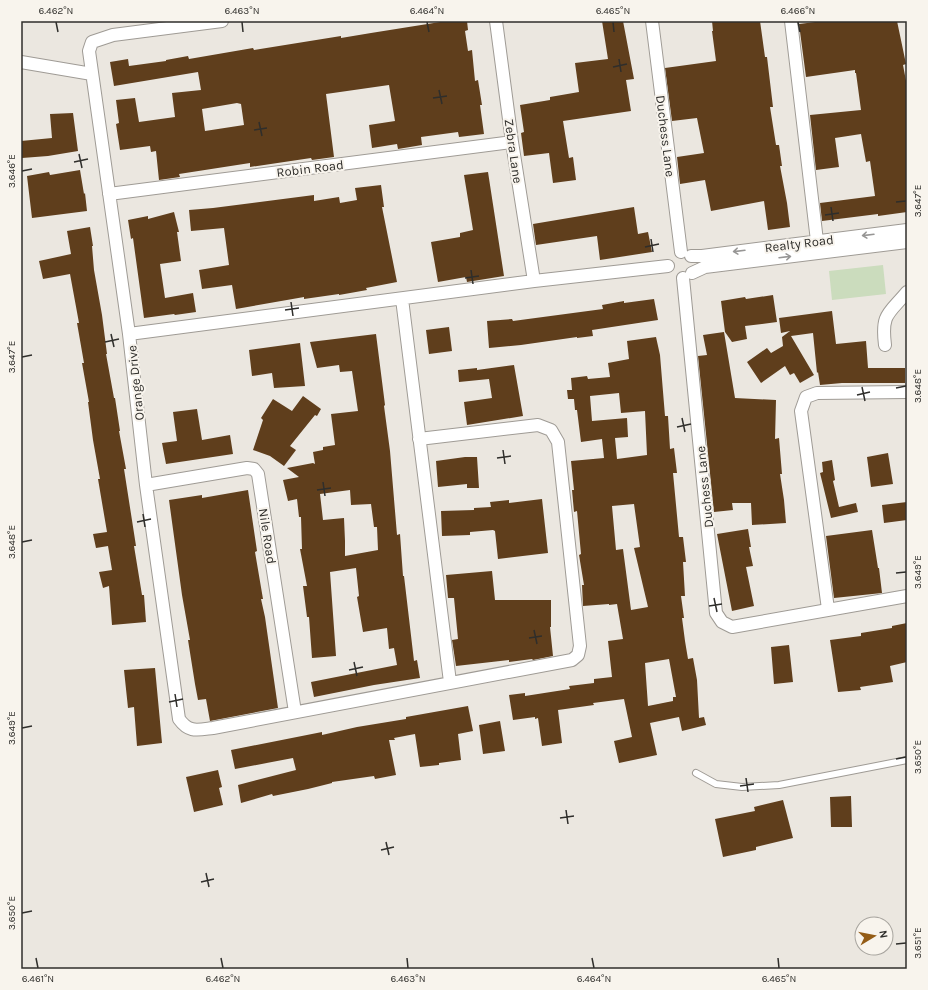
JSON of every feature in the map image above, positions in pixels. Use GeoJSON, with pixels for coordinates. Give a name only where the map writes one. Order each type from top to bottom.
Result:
{"type":"FeatureCollection","features":[{"type":"Feature","properties":{"kind":"street","name":"Orange Drive"},"geometry":{"type":"LineString","coordinates":[[222,21],[113,35],[92,42],[89,51],[129,334],[146,485],[179,719],[189,729],[194,730],[295,712]]}},
{"type":"Feature","properties":{"kind":"street","name":"Zebra Lane"},"geometry":{"type":"LineString","coordinates":[[496,21],[512,142],[534,281]]}},
{"type":"Feature","properties":{"kind":"street","name":"Duchess Lane"},"geometry":{"type":"LineString","coordinates":[[652,21],[686,254]]}},
{"type":"Feature","properties":{"kind":"street"},"geometry":{"type":"LineString","coordinates":[[791,21],[817,241]]}},
{"type":"Feature","properties":{"kind":"street"},"geometry":{"type":"LineString","coordinates":[[21,62],[92,74]]}},
{"type":"Feature","properties":{"kind":"street","name":"Robin Road"},"geometry":{"type":"LineString","coordinates":[[109,194],[512,142]]}},
{"type":"Feature","properties":{"kind":"street","name":"Realty Road"},"geometry":{"type":"LineString","coordinates":[[686,254],[702,256],[907,230]]}},
{"type":"Feature","properties":{"kind":"street","name":"Realty Road"},"geometry":{"type":"LineString","coordinates":[[687,275],[705,267],[907,242]]}},
{"type":"Feature","properties":{"kind":"street"},"geometry":{"type":"LineString","coordinates":[[674,254],[686,254],[694,264],[687,275],[676,277],[670,273],[668,266],[670,259],[674,254]]}},
{"type":"Feature","properties":{"kind":"street"},"geometry":{"type":"LineString","coordinates":[[129,334],[534,281],[668,266]]}},
{"type":"Feature","properties":{"kind":"street","name":"Duchess Lane"},"geometry":{"type":"LineString","coordinates":[[687,275],[716,613],[722,622],[732,627],[828,610]]}},
{"type":"Feature","properties":{"kind":"street"},"geometry":{"type":"LineString","coordinates":[[885,345],[884,321],[891,310],[907,292]]}},
{"type":"Feature","properties":{"kind":"street"},"geometry":{"type":"LineString","coordinates":[[402,299],[450,682]]}},
{"type":"Feature","properties":{"kind":"street"},"geometry":{"type":"LineString","coordinates":[[907,392],[817,393],[806,397],[801,411],[828,610],[907,596]]}},
{"type":"Feature","properties":{"kind":"street"},"geometry":{"type":"LineString","coordinates":[[295,712],[572,660],[578,654],[580,646],[558,442],[551,430],[538,425],[419,438]]}},
{"type":"Feature","properties":{"kind":"street","name":"Nile Road"},"geometry":{"type":"LineString","coordinates":[[146,485],[247,468],[254,469],[258,474],[295,712]]}},
{"type":"Feature","properties":{"kind":"lane"},"geometry":{"type":"LineString","coordinates":[[696,773],[716,784],[742,787],[779,785],[907,760]]}},
{"type":"Feature","properties":{"kind":"green space"},"geometry":{"type":"Polygon","coordinates":[[[883,265],[886,294],[832,300],[829,271],[883,265]]]}},
{"type":"Feature","properties":{"kind":"building"},"geometry":{"type":"Polygon","coordinates":[[[467,21],[468,30],[465,31],[468,51],[472,50],[475,81],[478,80],[482,105],[480,105],[484,134],[459,137],[458,132],[421,137],[422,145],[398,149],[397,144],[372,148],[369,125],[395,121],[389,85],[326,94],[334,157],[312,160],[311,158],[250,167],[250,163],[179,174],[180,177],[159,180],[156,151],[151,152],[150,146],[120,150],[116,124],[119,123],[116,100],[135,98],[139,122],[175,117],[172,93],[201,90],[198,72],[114,86],[110,62],[128,59],[129,66],[166,61],[188,56],[189,59],[253,48],[254,50],[341,36],[341,38],[440,22],[467,21]],[[237,103],[202,109],[205,131],[244,125],[241,104],[237,103]]]}},
{"type":"Feature","properties":{"kind":"building"},"geometry":{"type":"Polygon","coordinates":[[[602,21],[623,21],[634,79],[626,80],[631,111],[563,121],[569,158],[573,157],[576,180],[553,183],[549,153],[524,156],[521,133],[524,132],[520,105],[550,100],[550,97],[579,92],[575,63],[608,59],[602,21]]]}},
{"type":"Feature","properties":{"kind":"building"},"geometry":{"type":"Polygon","coordinates":[[[712,21],[760,21],[765,57],[767,57],[773,107],[770,107],[776,145],[779,145],[782,166],[780,166],[790,227],[768,230],[764,201],[711,211],[705,180],[680,184],[677,157],[704,153],[697,118],[672,121],[665,68],[716,61],[712,21]]]}},
{"type":"Feature","properties":{"kind":"building"},"geometry":{"type":"Polygon","coordinates":[[[823,21],[897,21],[906,64],[903,65],[907,86],[907,212],[822,221],[820,203],[875,196],[870,161],[866,162],[861,134],[835,138],[839,167],[816,170],[810,115],[861,110],[855,70],[806,77],[799,24],[823,21]]]}},
{"type":"Feature","properties":{"kind":"building"},"geometry":{"type":"Polygon","coordinates":[[[73,113],[78,151],[48,156],[22,158],[21,141],[52,138],[50,114],[73,113]]]}},
{"type":"Feature","properties":{"kind":"building"},"geometry":{"type":"Polygon","coordinates":[[[80,170],[87,211],[32,218],[27,176],[49,172],[50,175],[80,170]]]}},
{"type":"Feature","properties":{"kind":"building"},"geometry":{"type":"Polygon","coordinates":[[[488,172],[504,276],[467,282],[466,277],[438,282],[431,242],[460,237],[460,233],[473,230],[464,175],[488,172]]]}},
{"type":"Feature","properties":{"kind":"building"},"geometry":{"type":"Polygon","coordinates":[[[381,185],[384,207],[382,207],[397,282],[366,288],[367,290],[339,295],[304,299],[304,297],[236,309],[232,285],[202,289],[199,270],[229,265],[224,228],[191,231],[189,210],[314,195],[314,201],[339,197],[340,203],[357,200],[355,188],[381,185]]]}},
{"type":"Feature","properties":{"kind":"building"},"geometry":{"type":"Polygon","coordinates":[[[634,207],[638,234],[648,232],[652,252],[600,260],[597,236],[536,245],[533,224],[634,207]]]}},
{"type":"Feature","properties":{"kind":"building"},"geometry":{"type":"Polygon","coordinates":[[[174,212],[179,232],[177,232],[181,261],[160,264],[165,298],[193,293],[196,312],[144,318],[133,238],[131,239],[128,220],[148,216],[148,219],[174,212]]]}},
{"type":"Feature","properties":{"kind":"building"},"geometry":{"type":"Polygon","coordinates":[[[90,227],[93,246],[94,270],[102,315],[106,354],[115,398],[126,469],[124,469],[136,546],[134,546],[142,595],[144,595],[146,622],[112,625],[109,586],[103,588],[99,572],[112,570],[108,546],[96,548],[93,534],[107,532],[98,479],[100,479],[93,440],[89,402],[82,363],[84,363],[77,323],[79,323],[70,274],[43,279],[39,261],[71,254],[67,231],[90,227]]]}},
{"type":"Feature","properties":{"kind":"building"},"geometry":{"type":"Polygon","coordinates":[[[773,295],[777,322],[745,326],[747,339],[732,342],[725,332],[721,301],[745,297],[746,299],[773,295]]]}},
{"type":"Feature","properties":{"kind":"building"},"geometry":{"type":"Polygon","coordinates":[[[654,299],[658,320],[592,330],[593,336],[489,348],[487,321],[512,319],[513,321],[603,309],[602,305],[624,301],[624,303],[654,299]]]}},
{"type":"Feature","properties":{"kind":"building"},"geometry":{"type":"Polygon","coordinates":[[[832,311],[836,344],[866,341],[868,368],[905,368],[905,383],[842,383],[820,385],[818,372],[817,373],[813,333],[791,336],[814,375],[800,383],[794,373],[790,375],[785,366],[761,383],[747,362],[767,348],[771,353],[783,346],[782,337],[790,331],[781,333],[779,318],[832,311]]]}},
{"type":"Feature","properties":{"kind":"building"},"geometry":{"type":"Polygon","coordinates":[[[449,327],[452,351],[429,354],[426,330],[449,327]]]}},
{"type":"Feature","properties":{"kind":"building"},"geometry":{"type":"Polygon","coordinates":[[[724,332],[735,398],[776,400],[775,439],[779,438],[782,474],[780,474],[786,523],[752,525],[751,503],[732,503],[733,510],[714,512],[698,356],[707,355],[703,335],[724,332]]]}},
{"type":"Feature","properties":{"kind":"building"},"geometry":{"type":"Polygon","coordinates":[[[376,334],[390,451],[397,535],[400,534],[403,576],[414,661],[417,660],[420,678],[374,685],[314,697],[311,682],[397,665],[394,648],[389,649],[387,628],[363,632],[357,597],[359,596],[356,568],[330,572],[336,656],[312,658],[309,617],[307,617],[303,586],[307,586],[300,549],[302,549],[301,517],[299,517],[297,499],[288,501],[283,480],[299,477],[287,468],[313,463],[315,464],[313,452],[323,450],[323,447],[335,445],[331,414],[358,411],[352,371],[340,372],[339,365],[317,368],[310,342],[376,334]],[[350,490],[320,494],[323,520],[344,518],[345,556],[378,550],[377,527],[374,527],[371,504],[351,505],[350,490]]]}},
{"type":"Feature","properties":{"kind":"building"},"geometry":{"type":"Polygon","coordinates":[[[656,337],[660,355],[665,416],[668,416],[670,449],[674,448],[677,473],[673,473],[679,537],[683,537],[686,562],[683,562],[685,596],[681,596],[684,618],[682,618],[688,659],[693,658],[697,680],[699,718],[704,717],[706,725],[682,731],[679,717],[650,723],[657,755],[619,763],[614,741],[632,737],[624,699],[558,710],[562,743],[542,746],[538,718],[535,719],[535,717],[513,720],[509,695],[525,693],[525,696],[570,689],[569,686],[594,683],[594,679],[612,677],[608,641],[623,639],[617,604],[583,606],[582,585],[584,585],[579,555],[581,554],[577,511],[574,512],[572,490],[574,490],[571,461],[604,458],[602,439],[581,442],[577,410],[575,410],[574,399],[568,399],[567,390],[572,390],[571,378],[587,376],[588,379],[610,377],[608,363],[629,359],[627,341],[656,337]],[[619,393],[590,396],[592,421],[627,418],[628,437],[615,438],[617,459],[647,455],[645,411],[621,413],[619,393]],[[634,504],[612,506],[616,550],[623,549],[631,610],[648,607],[634,548],[640,547],[634,504]],[[669,659],[645,663],[648,706],[673,701],[673,697],[676,697],[669,659]]]}},
{"type":"Feature","properties":{"kind":"building"},"geometry":{"type":"Polygon","coordinates":[[[300,343],[305,386],[274,388],[272,373],[252,376],[249,350],[300,343]]]}},
{"type":"Feature","properties":{"kind":"building"},"geometry":{"type":"Polygon","coordinates":[[[514,365],[523,416],[467,425],[464,402],[492,398],[489,379],[459,382],[458,370],[477,368],[477,370],[514,365]]]}},
{"type":"Feature","properties":{"kind":"building"},"geometry":{"type":"Polygon","coordinates":[[[303,396],[321,409],[317,416],[315,415],[290,446],[296,450],[284,466],[270,456],[253,450],[263,420],[261,418],[273,399],[292,411],[303,396]]]}},
{"type":"Feature","properties":{"kind":"building"},"geometry":{"type":"Polygon","coordinates":[[[197,409],[202,440],[230,435],[233,454],[166,464],[162,443],[177,441],[173,412],[197,409]]]}},
{"type":"Feature","properties":{"kind":"building"},"geometry":{"type":"Polygon","coordinates":[[[888,453],[893,484],[871,487],[867,457],[888,453]]]}},
{"type":"Feature","properties":{"kind":"building"},"geometry":{"type":"Polygon","coordinates":[[[477,457],[479,488],[467,488],[467,484],[438,487],[436,461],[477,457]]]}},
{"type":"Feature","properties":{"kind":"building"},"geometry":{"type":"Polygon","coordinates":[[[832,460],[835,480],[833,481],[839,507],[856,503],[858,512],[831,518],[820,473],[823,472],[822,462],[832,460]]]}},
{"type":"Feature","properties":{"kind":"building"},"geometry":{"type":"Polygon","coordinates":[[[248,490],[257,551],[255,552],[263,599],[261,599],[278,708],[210,721],[206,699],[198,700],[195,684],[188,640],[190,640],[182,595],[169,500],[202,495],[202,498],[248,490]]]}},
{"type":"Feature","properties":{"kind":"building"},"geometry":{"type":"Polygon","coordinates":[[[542,499],[548,553],[498,559],[495,531],[493,530],[470,532],[470,535],[442,536],[441,511],[474,510],[474,508],[491,507],[490,502],[509,500],[509,503],[542,499]]]}},
{"type":"Feature","properties":{"kind":"building"},"geometry":{"type":"Polygon","coordinates":[[[907,502],[907,520],[884,523],[882,505],[907,502]]]}},
{"type":"Feature","properties":{"kind":"building"},"geometry":{"type":"Polygon","coordinates":[[[748,529],[751,547],[749,547],[753,566],[746,567],[754,606],[732,611],[717,534],[748,529]]]}},
{"type":"Feature","properties":{"kind":"building"},"geometry":{"type":"Polygon","coordinates":[[[872,530],[882,593],[834,598],[826,536],[872,530]]]}},
{"type":"Feature","properties":{"kind":"building"},"geometry":{"type":"Polygon","coordinates":[[[492,571],[495,600],[551,600],[550,627],[553,656],[533,660],[509,662],[509,660],[456,666],[452,640],[458,639],[454,598],[448,598],[446,575],[492,571]]]}},
{"type":"Feature","properties":{"kind":"building"},"geometry":{"type":"Polygon","coordinates":[[[907,623],[907,662],[890,666],[893,682],[860,687],[861,690],[838,692],[830,640],[861,636],[861,633],[892,628],[892,626],[907,623]]]}},
{"type":"Feature","properties":{"kind":"building"},"geometry":{"type":"Polygon","coordinates":[[[789,645],[793,682],[774,684],[771,647],[789,645]]]}},
{"type":"Feature","properties":{"kind":"building"},"geometry":{"type":"Polygon","coordinates":[[[155,668],[162,743],[137,746],[134,707],[128,708],[124,670],[155,668]]]}},
{"type":"Feature","properties":{"kind":"building"},"geometry":{"type":"Polygon","coordinates":[[[468,706],[473,731],[458,734],[461,760],[439,763],[439,765],[420,767],[415,734],[394,738],[395,740],[389,740],[396,775],[375,779],[374,776],[332,782],[308,789],[273,796],[272,794],[241,803],[238,785],[296,770],[293,758],[235,769],[231,750],[322,732],[322,735],[357,727],[406,719],[406,717],[468,706]]]}},
{"type":"Feature","properties":{"kind":"building"},"geometry":{"type":"Polygon","coordinates":[[[500,721],[505,751],[483,754],[479,725],[500,721]]]}},
{"type":"Feature","properties":{"kind":"building"},"geometry":{"type":"Polygon","coordinates":[[[218,770],[222,787],[219,788],[223,805],[194,812],[186,777],[218,770]]]}},
{"type":"Feature","properties":{"kind":"building"},"geometry":{"type":"Polygon","coordinates":[[[851,796],[852,827],[831,827],[830,797],[851,796]]]}},
{"type":"Feature","properties":{"kind":"building"},"geometry":{"type":"Polygon","coordinates":[[[783,800],[793,838],[756,847],[756,850],[723,857],[715,819],[755,811],[754,807],[783,800]]]}}]}
